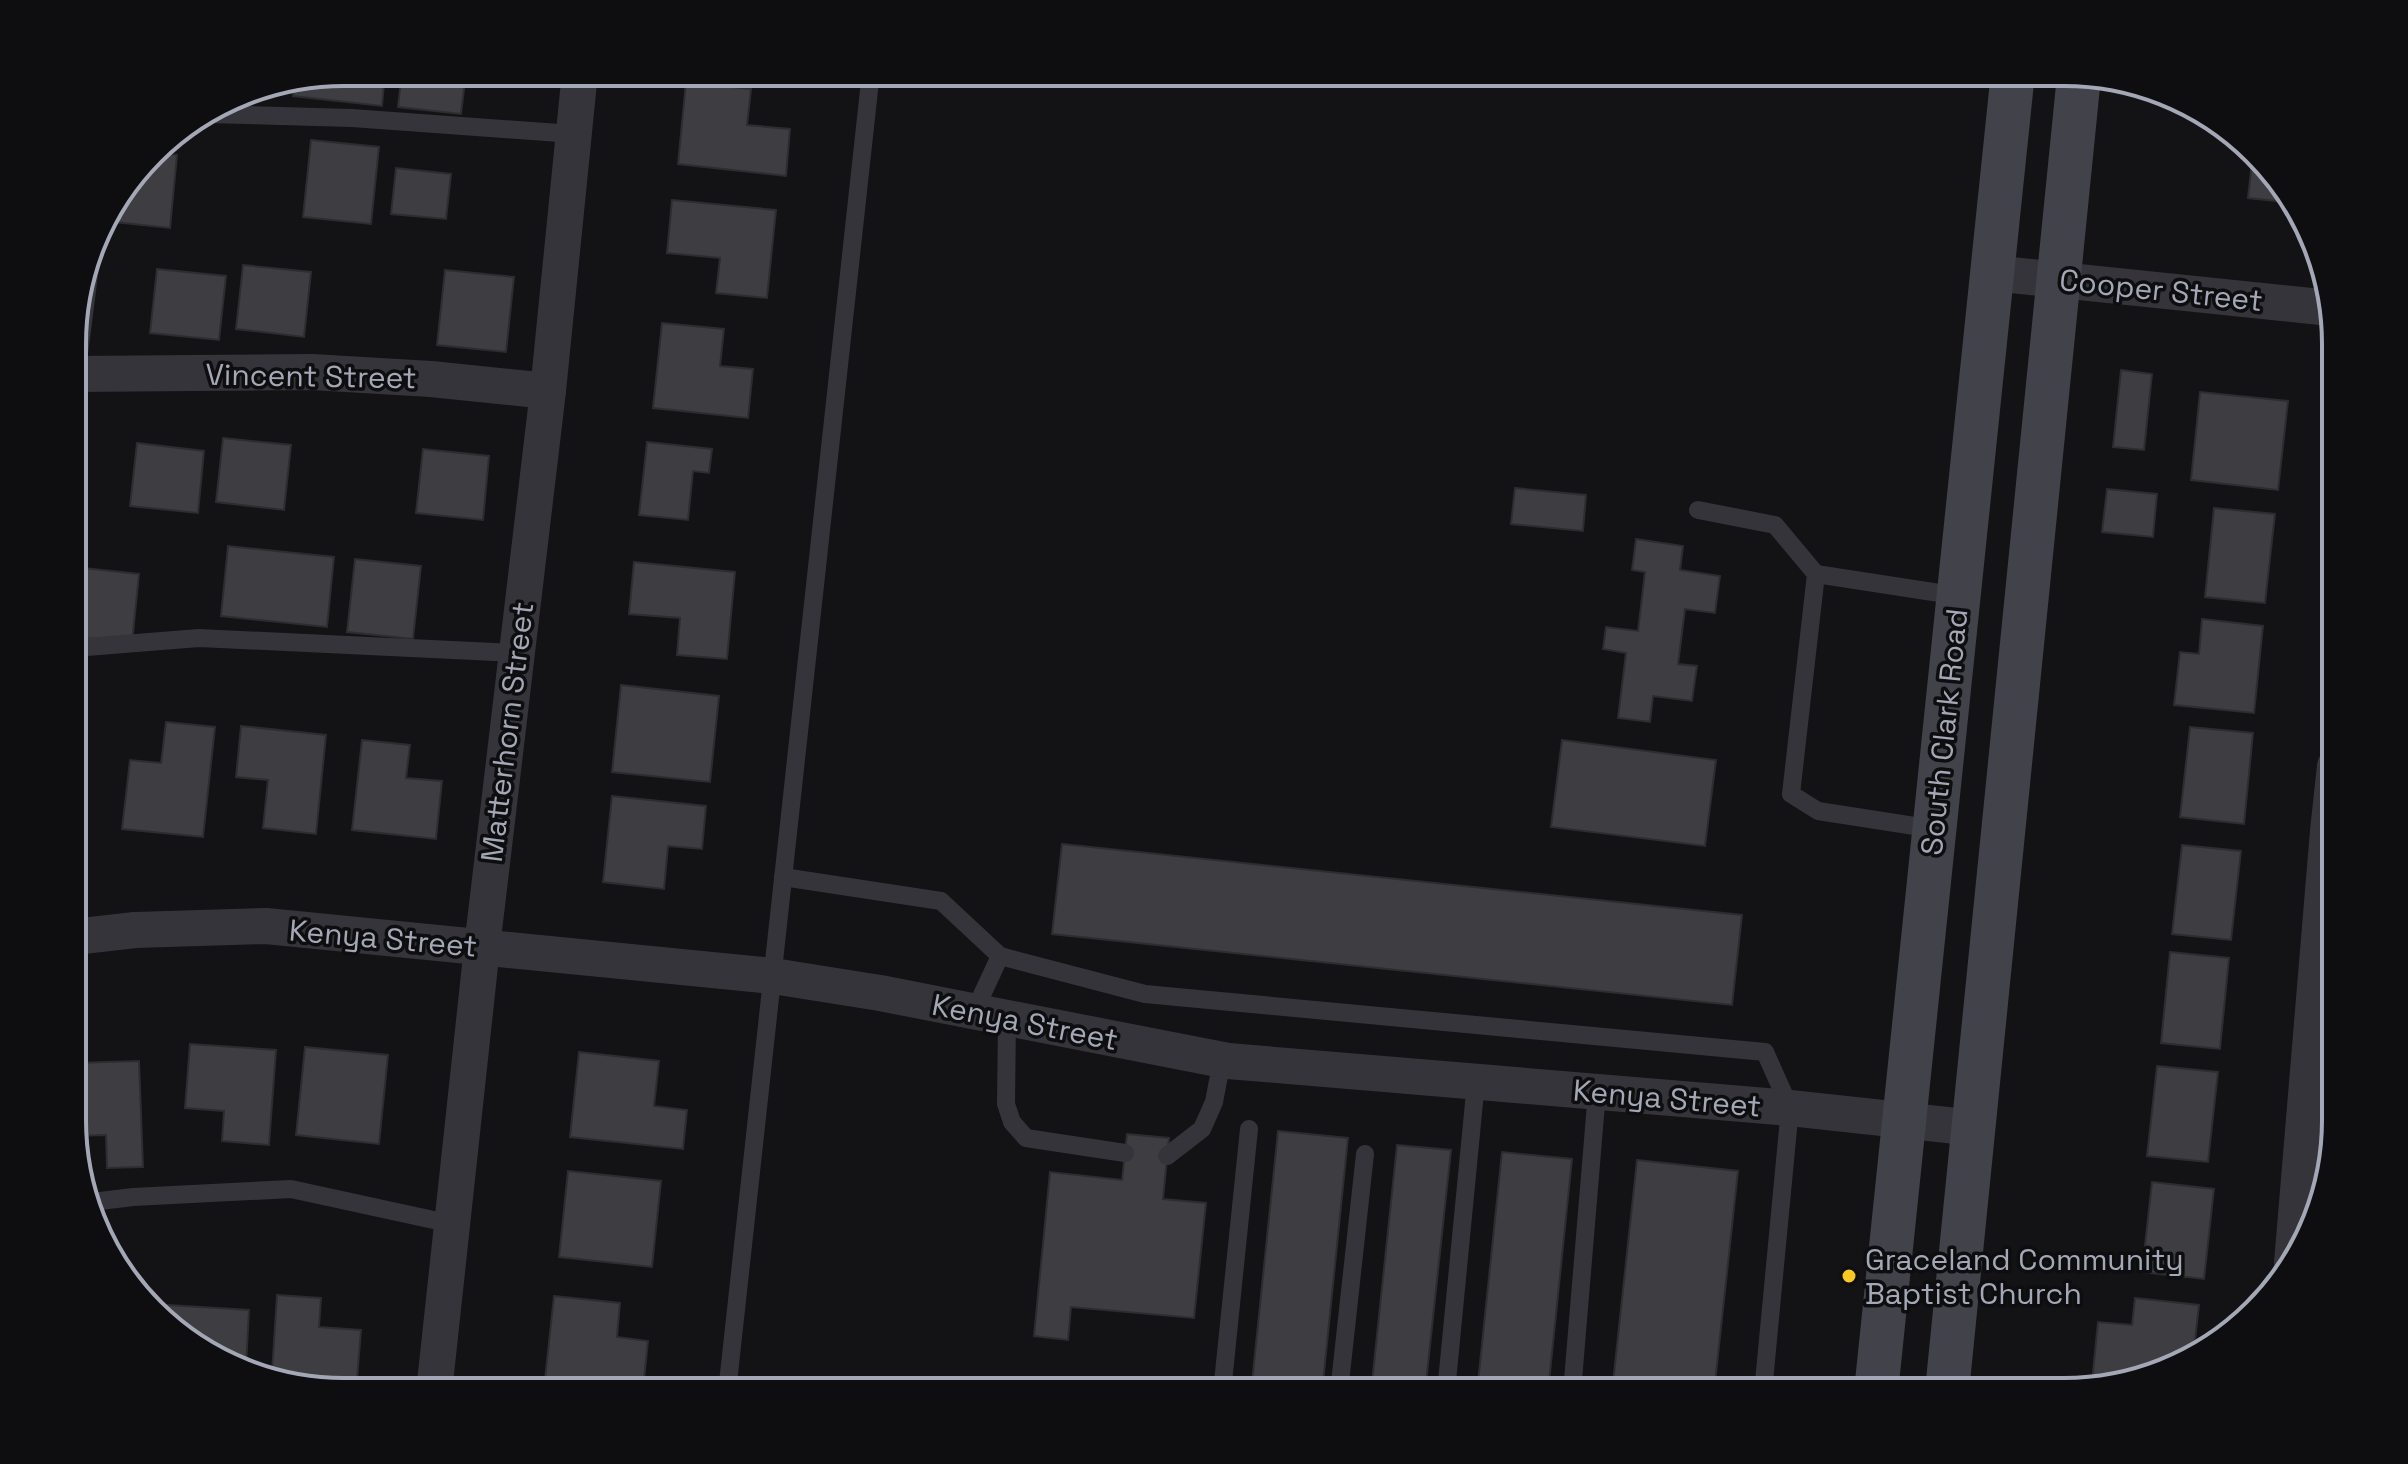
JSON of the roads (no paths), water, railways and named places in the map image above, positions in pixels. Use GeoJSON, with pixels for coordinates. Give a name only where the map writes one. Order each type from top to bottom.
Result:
{"type":"FeatureCollection","features":[{"type":"Feature","properties":{"kind":"main road","name":"South Clark Road"},"geometry":{"type":"LineString","coordinates":[[1878,1377],[2012,86]]}},
{"type":"Feature","properties":{"kind":"main road"},"geometry":{"type":"LineString","coordinates":[[1948,1377],[2078,87]]}},
{"type":"Feature","properties":{"kind":"street","name":"Matterhorn Street"},"geometry":{"type":"LineString","coordinates":[[436,1378],[482,947],[548,391],[578,86]]}},
{"type":"Feature","properties":{"kind":"street","name":"Cooper Street"},"geometry":{"type":"LineString","coordinates":[[1992,273],[2319,307]]}},
{"type":"Feature","properties":{"kind":"street","name":"Vincent Street"},"geometry":{"type":"LineString","coordinates":[[86,381],[312,372],[431,379],[548,391]]}},
{"type":"Feature","properties":{"kind":"street","name":"Kenya Street"},"geometry":{"type":"LineString","coordinates":[[86,936],[135,930],[266,926],[773,976],[880,993],[1222,1060],[1904,1118],[1975,1128]]}},
{"type":"Feature","properties":{"kind":"street"},"geometry":{"type":"LineString","coordinates":[[2295,1235],[2321,950]]}},
{"type":"Feature","properties":{"kind":"lane"},"geometry":{"type":"LineString","coordinates":[[729,1378],[869,86]]}},
{"type":"Feature","properties":{"kind":"lane"},"geometry":{"type":"LineString","coordinates":[[227,115],[352,118],[573,134]]}},
{"type":"Feature","properties":{"kind":"lane"},"geometry":{"type":"LineString","coordinates":[[1698,510],[1775,525],[1816,574],[1959,596]]}},
{"type":"Feature","properties":{"kind":"lane"},"geometry":{"type":"LineString","coordinates":[[1816,574],[1791,794],[1818,811],[1934,829]]}},
{"type":"Feature","properties":{"kind":"lane"},"geometry":{"type":"LineString","coordinates":[[86,647],[199,638],[517,653]]}},
{"type":"Feature","properties":{"kind":"lane"},"geometry":{"type":"LineString","coordinates":[[783,877],[941,901],[1000,956],[1145,994],[1765,1052],[1790,1108],[1764,1377]]}},
{"type":"Feature","properties":{"kind":"lane"},"geometry":{"type":"LineString","coordinates":[[1000,956],[991,1016],[1012,1122],[1026,1138],[1125,1153]]}},
{"type":"Feature","properties":{"kind":"lane"},"geometry":{"type":"LineString","coordinates":[[1167,1156],[1202,1129],[1214,1102],[1222,1060]]}},
{"type":"Feature","properties":{"kind":"lane"},"geometry":{"type":"LineString","coordinates":[[1447,1377],[1476,1082]]}},
{"type":"Feature","properties":{"kind":"lane"},"geometry":{"type":"LineString","coordinates":[[1573,1377],[1597,1092]]}},
{"type":"Feature","properties":{"kind":"lane"},"geometry":{"type":"LineString","coordinates":[[1223,1377],[1249,1129]]}},
{"type":"Feature","properties":{"kind":"lane"},"geometry":{"type":"LineString","coordinates":[[1341,1377],[1365,1154]]}},
{"type":"Feature","properties":{"kind":"lane"},"geometry":{"type":"LineString","coordinates":[[100,1201],[291,1189],[452,1224]]}},
{"type":"Feature","properties":{"kind":"place","name":"Graceland Community Baptist Church"},"geometry":{"type":"Point","coordinates":[1849,1276]}}]}
